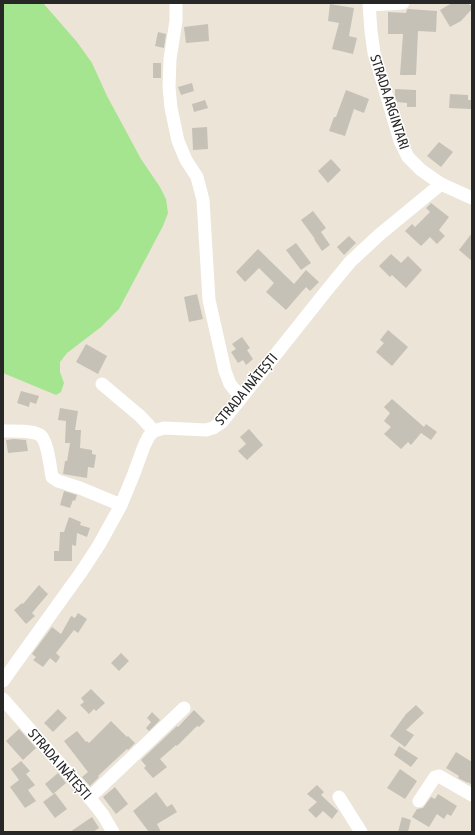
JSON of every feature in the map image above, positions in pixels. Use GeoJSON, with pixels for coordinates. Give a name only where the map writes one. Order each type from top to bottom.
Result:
{"type":"FeatureCollection","features":[{"type":"Feature","properties":{"kind":"street"},"geometry":{"type":"LineString","coordinates":[[176,3],[176,21],[170,59],[169,87],[171,108],[178,141],[186,160],[197,177],[203,200],[209,300],[225,371],[230,384],[241,398]]}},
{"type":"Feature","properties":{"kind":"street"},"geometry":{"type":"LineString","coordinates":[[370,4],[404,3]]}},
{"type":"Feature","properties":{"kind":"street","name":"STRADA ARGINTARI"},"geometry":{"type":"LineString","coordinates":[[370,4],[371,31],[374,53],[400,141],[408,158],[421,170],[441,184],[472,198]]}},
{"type":"Feature","properties":{"kind":"street","name":"STRADA INĂTEȘTI"},"geometry":{"type":"LineString","coordinates":[[154,431],[164,428],[206,430],[213,428],[222,422],[350,262],[379,235],[441,184]]}},
{"type":"Feature","properties":{"kind":"street"},"geometry":{"type":"LineString","coordinates":[[3,681],[82,571],[98,545],[121,505],[144,446],[149,436],[154,431],[140,416],[102,384]]}},
{"type":"Feature","properties":{"kind":"street"},"geometry":{"type":"LineString","coordinates":[[3,431],[33,432],[41,436],[46,444],[52,477],[58,482],[80,488],[121,505]]}},
{"type":"Feature","properties":{"kind":"street","name":"STRADA INĂTEȘTI"},"geometry":{"type":"LineString","coordinates":[[3,699],[89,798],[103,815],[113,832]]}},
{"type":"Feature","properties":{"kind":"street"},"geometry":{"type":"LineString","coordinates":[[89,798],[184,708]]}},
{"type":"Feature","properties":{"kind":"street"},"geometry":{"type":"LineString","coordinates":[[419,801],[435,777],[439,776],[472,795]]}},
{"type":"Feature","properties":{"kind":"street"},"geometry":{"type":"LineString","coordinates":[[339,797],[361,832]]}},
{"type":"Feature","properties":{"kind":"green space"},"geometry":{"type":"Polygon","coordinates":[[[3,3],[43,3],[77,42],[92,63],[107,96],[141,159],[160,187],[166,199],[168,213],[163,226],[119,309],[101,327],[67,353],[60,362],[60,372],[64,383],[61,392],[56,395],[3,373],[3,3]]]}},
{"type":"Feature","properties":{"kind":"building"},"geometry":{"type":"Polygon","coordinates":[[[452,3],[468,3],[472,9],[461,21],[450,27],[440,10],[452,3]]]}},
{"type":"Feature","properties":{"kind":"building"},"geometry":{"type":"Polygon","coordinates":[[[330,4],[354,8],[349,36],[357,38],[353,54],[332,49],[339,23],[328,21],[330,4]]]}},
{"type":"Feature","properties":{"kind":"building"},"geometry":{"type":"Polygon","coordinates":[[[408,9],[437,11],[436,32],[418,31],[416,75],[400,75],[403,34],[388,34],[388,12],[406,13],[408,9]]]}},
{"type":"Feature","properties":{"kind":"building"},"geometry":{"type":"Polygon","coordinates":[[[208,24],[209,41],[186,43],[184,27],[208,24]]]}},
{"type":"Feature","properties":{"kind":"building"},"geometry":{"type":"Polygon","coordinates":[[[158,32],[166,34],[164,48],[155,46],[158,32]]]}},
{"type":"Feature","properties":{"kind":"building"},"geometry":{"type":"Polygon","coordinates":[[[153,63],[161,63],[161,78],[153,78],[153,63]]]}},
{"type":"Feature","properties":{"kind":"building"},"geometry":{"type":"Polygon","coordinates":[[[192,83],[194,91],[181,95],[178,87],[192,83]]]}},
{"type":"Feature","properties":{"kind":"building"},"geometry":{"type":"Polygon","coordinates":[[[395,89],[416,90],[416,107],[407,107],[407,103],[397,102],[395,89]]]}},
{"type":"Feature","properties":{"kind":"building"},"geometry":{"type":"Polygon","coordinates":[[[346,90],[369,99],[364,113],[354,109],[345,136],[329,131],[346,90]]]}},
{"type":"Feature","properties":{"kind":"building"},"geometry":{"type":"Polygon","coordinates":[[[450,94],[468,95],[468,100],[472,100],[471,109],[449,108],[450,94]]]}},
{"type":"Feature","properties":{"kind":"building"},"geometry":{"type":"Polygon","coordinates":[[[205,100],[208,108],[194,112],[192,104],[205,100]]]}},
{"type":"Feature","properties":{"kind":"building"},"geometry":{"type":"Polygon","coordinates":[[[207,127],[208,149],[193,150],[192,128],[207,127]]]}},
{"type":"Feature","properties":{"kind":"building"},"geometry":{"type":"Polygon","coordinates":[[[439,142],[453,152],[441,167],[427,156],[439,142]]]}},
{"type":"Feature","properties":{"kind":"building"},"geometry":{"type":"Polygon","coordinates":[[[331,159],[341,170],[328,183],[318,171],[331,159]]]}},
{"type":"Feature","properties":{"kind":"building"},"geometry":{"type":"Polygon","coordinates":[[[431,203],[449,217],[439,230],[445,236],[437,244],[430,237],[421,246],[405,231],[412,224],[415,227],[430,212],[426,208],[431,203]]]}},
{"type":"Feature","properties":{"kind":"building"},"geometry":{"type":"Polygon","coordinates":[[[313,211],[326,228],[321,232],[330,245],[322,251],[301,220],[313,211]]]}},
{"type":"Feature","properties":{"kind":"building"},"geometry":{"type":"Polygon","coordinates":[[[472,233],[472,261],[459,250],[472,233]]]}},
{"type":"Feature","properties":{"kind":"building"},"geometry":{"type":"Polygon","coordinates":[[[349,236],[356,243],[344,255],[337,247],[349,236]]]}},
{"type":"Feature","properties":{"kind":"building"},"geometry":{"type":"Polygon","coordinates":[[[296,243],[311,263],[301,270],[286,250],[296,243]]]}},
{"type":"Feature","properties":{"kind":"building"},"geometry":{"type":"Polygon","coordinates":[[[258,249],[294,284],[306,270],[319,282],[310,291],[306,287],[286,310],[266,292],[274,283],[259,268],[245,282],[236,272],[258,249]]]}},
{"type":"Feature","properties":{"kind":"building"},"geometry":{"type":"Polygon","coordinates":[[[391,254],[401,263],[408,256],[422,270],[406,288],[392,275],[390,277],[379,266],[391,254]]]}},
{"type":"Feature","properties":{"kind":"building"},"geometry":{"type":"Polygon","coordinates":[[[197,294],[203,319],[189,322],[184,297],[197,294]]]}},
{"type":"Feature","properties":{"kind":"building"},"geometry":{"type":"Polygon","coordinates":[[[388,330],[408,347],[392,366],[376,352],[384,343],[380,340],[388,330]]]}},
{"type":"Feature","properties":{"kind":"building"},"geometry":{"type":"Polygon","coordinates":[[[242,337],[250,348],[247,350],[253,359],[246,365],[243,360],[238,363],[231,352],[236,349],[232,344],[242,337]]]}},
{"type":"Feature","properties":{"kind":"building"},"geometry":{"type":"Polygon","coordinates":[[[86,344],[107,356],[98,374],[76,362],[86,344]]]}},
{"type":"Feature","properties":{"kind":"building"},"geometry":{"type":"Polygon","coordinates":[[[21,391],[39,396],[36,404],[30,402],[29,407],[17,403],[21,391]]]}},
{"type":"Feature","properties":{"kind":"building"},"geometry":{"type":"Polygon","coordinates":[[[392,399],[424,427],[426,424],[437,432],[431,440],[421,433],[411,445],[408,442],[401,449],[384,434],[391,427],[384,421],[390,413],[384,407],[392,399]]]}},
{"type":"Feature","properties":{"kind":"building"},"geometry":{"type":"Polygon","coordinates":[[[60,408],[78,411],[75,430],[81,430],[80,448],[92,450],[92,454],[96,455],[94,468],[88,467],[87,478],[63,474],[70,443],[65,443],[66,421],[58,420],[60,408]]]}},
{"type":"Feature","properties":{"kind":"building"},"geometry":{"type":"Polygon","coordinates":[[[249,429],[263,445],[247,460],[238,451],[246,444],[240,437],[249,429]]]}},
{"type":"Feature","properties":{"kind":"building"},"geometry":{"type":"Polygon","coordinates":[[[6,440],[26,440],[28,451],[8,453],[6,440]]]}},
{"type":"Feature","properties":{"kind":"building"},"geometry":{"type":"Polygon","coordinates":[[[64,491],[77,495],[70,508],[60,505],[64,491]]]}},
{"type":"Feature","properties":{"kind":"building"},"geometry":{"type":"Polygon","coordinates":[[[69,517],[81,522],[80,525],[90,528],[87,537],[77,533],[76,546],[72,545],[72,561],[54,561],[54,551],[59,551],[60,532],[64,532],[69,517]]]}},
{"type":"Feature","properties":{"kind":"building"},"geometry":{"type":"Polygon","coordinates":[[[39,585],[48,594],[32,613],[35,616],[26,624],[14,610],[22,603],[23,604],[39,585]]]}},
{"type":"Feature","properties":{"kind":"building"},"geometry":{"type":"Polygon","coordinates":[[[78,613],[87,619],[78,633],[74,630],[56,653],[60,657],[56,663],[50,658],[43,667],[33,660],[36,657],[32,654],[52,627],[61,634],[71,616],[75,618],[78,613]]]}},
{"type":"Feature","properties":{"kind":"building"},"geometry":{"type":"Polygon","coordinates":[[[121,653],[129,661],[119,671],[111,663],[121,653]]]}},
{"type":"Feature","properties":{"kind":"building"},"geometry":{"type":"Polygon","coordinates":[[[91,689],[105,703],[96,711],[94,709],[89,714],[80,705],[84,702],[81,698],[91,689]]]}},
{"type":"Feature","properties":{"kind":"building"},"geometry":{"type":"Polygon","coordinates":[[[416,705],[424,713],[406,730],[414,735],[405,747],[390,736],[406,714],[416,705]]]}},
{"type":"Feature","properties":{"kind":"building"},"geometry":{"type":"Polygon","coordinates":[[[58,709],[67,718],[53,732],[44,723],[58,709]]]}},
{"type":"Feature","properties":{"kind":"building"},"geometry":{"type":"Polygon","coordinates":[[[194,710],[205,721],[199,727],[197,726],[177,746],[176,745],[160,759],[167,767],[153,778],[144,768],[146,766],[141,760],[177,726],[178,727],[194,710]]]}},
{"type":"Feature","properties":{"kind":"building"},"geometry":{"type":"Polygon","coordinates":[[[152,712],[160,720],[149,731],[146,728],[151,722],[147,718],[152,712]]]}},
{"type":"Feature","properties":{"kind":"building"},"geometry":{"type":"Polygon","coordinates":[[[111,721],[135,743],[98,776],[99,777],[90,786],[82,777],[88,772],[64,741],[77,731],[86,742],[87,741],[89,743],[111,721]]]}},
{"type":"Feature","properties":{"kind":"building"},"geometry":{"type":"Polygon","coordinates":[[[19,729],[36,748],[23,760],[6,741],[19,729]]]}},
{"type":"Feature","properties":{"kind":"building"},"geometry":{"type":"Polygon","coordinates":[[[399,746],[418,758],[411,767],[394,755],[399,746]]]}},
{"type":"Feature","properties":{"kind":"building"},"geometry":{"type":"Polygon","coordinates":[[[456,752],[472,762],[472,785],[458,778],[459,776],[446,768],[456,752]]]}},
{"type":"Feature","properties":{"kind":"building"},"geometry":{"type":"Polygon","coordinates":[[[21,761],[30,771],[26,774],[35,785],[28,790],[36,801],[25,808],[10,787],[19,780],[11,769],[21,761]]]}},
{"type":"Feature","properties":{"kind":"building"},"geometry":{"type":"Polygon","coordinates":[[[400,769],[417,781],[405,799],[387,788],[400,769]]]}},
{"type":"Feature","properties":{"kind":"building"},"geometry":{"type":"Polygon","coordinates":[[[58,773],[66,783],[53,794],[45,784],[58,773]]]}},
{"type":"Feature","properties":{"kind":"building"},"geometry":{"type":"Polygon","coordinates":[[[317,785],[324,792],[321,795],[338,811],[332,819],[323,811],[316,818],[308,810],[317,802],[307,794],[317,785]]]}},
{"type":"Feature","properties":{"kind":"building"},"geometry":{"type":"Polygon","coordinates":[[[115,787],[128,804],[116,814],[103,797],[115,787]]]}},
{"type":"Feature","properties":{"kind":"building"},"geometry":{"type":"Polygon","coordinates":[[[156,792],[167,807],[172,804],[177,812],[157,824],[161,832],[149,832],[133,811],[156,792]]]}},
{"type":"Feature","properties":{"kind":"building"},"geometry":{"type":"Polygon","coordinates":[[[55,793],[67,809],[55,818],[43,802],[55,793]]]}},
{"type":"Feature","properties":{"kind":"building"},"geometry":{"type":"Polygon","coordinates":[[[438,794],[457,806],[451,816],[447,814],[444,819],[437,814],[429,827],[412,817],[417,809],[423,808],[431,797],[435,799],[438,794]]]}},
{"type":"Feature","properties":{"kind":"building"},"geometry":{"type":"Polygon","coordinates":[[[92,817],[99,828],[93,832],[70,832],[92,817]]]}},
{"type":"Feature","properties":{"kind":"building"},"geometry":{"type":"Polygon","coordinates":[[[402,817],[411,820],[408,832],[398,832],[402,817]]]}}]}
